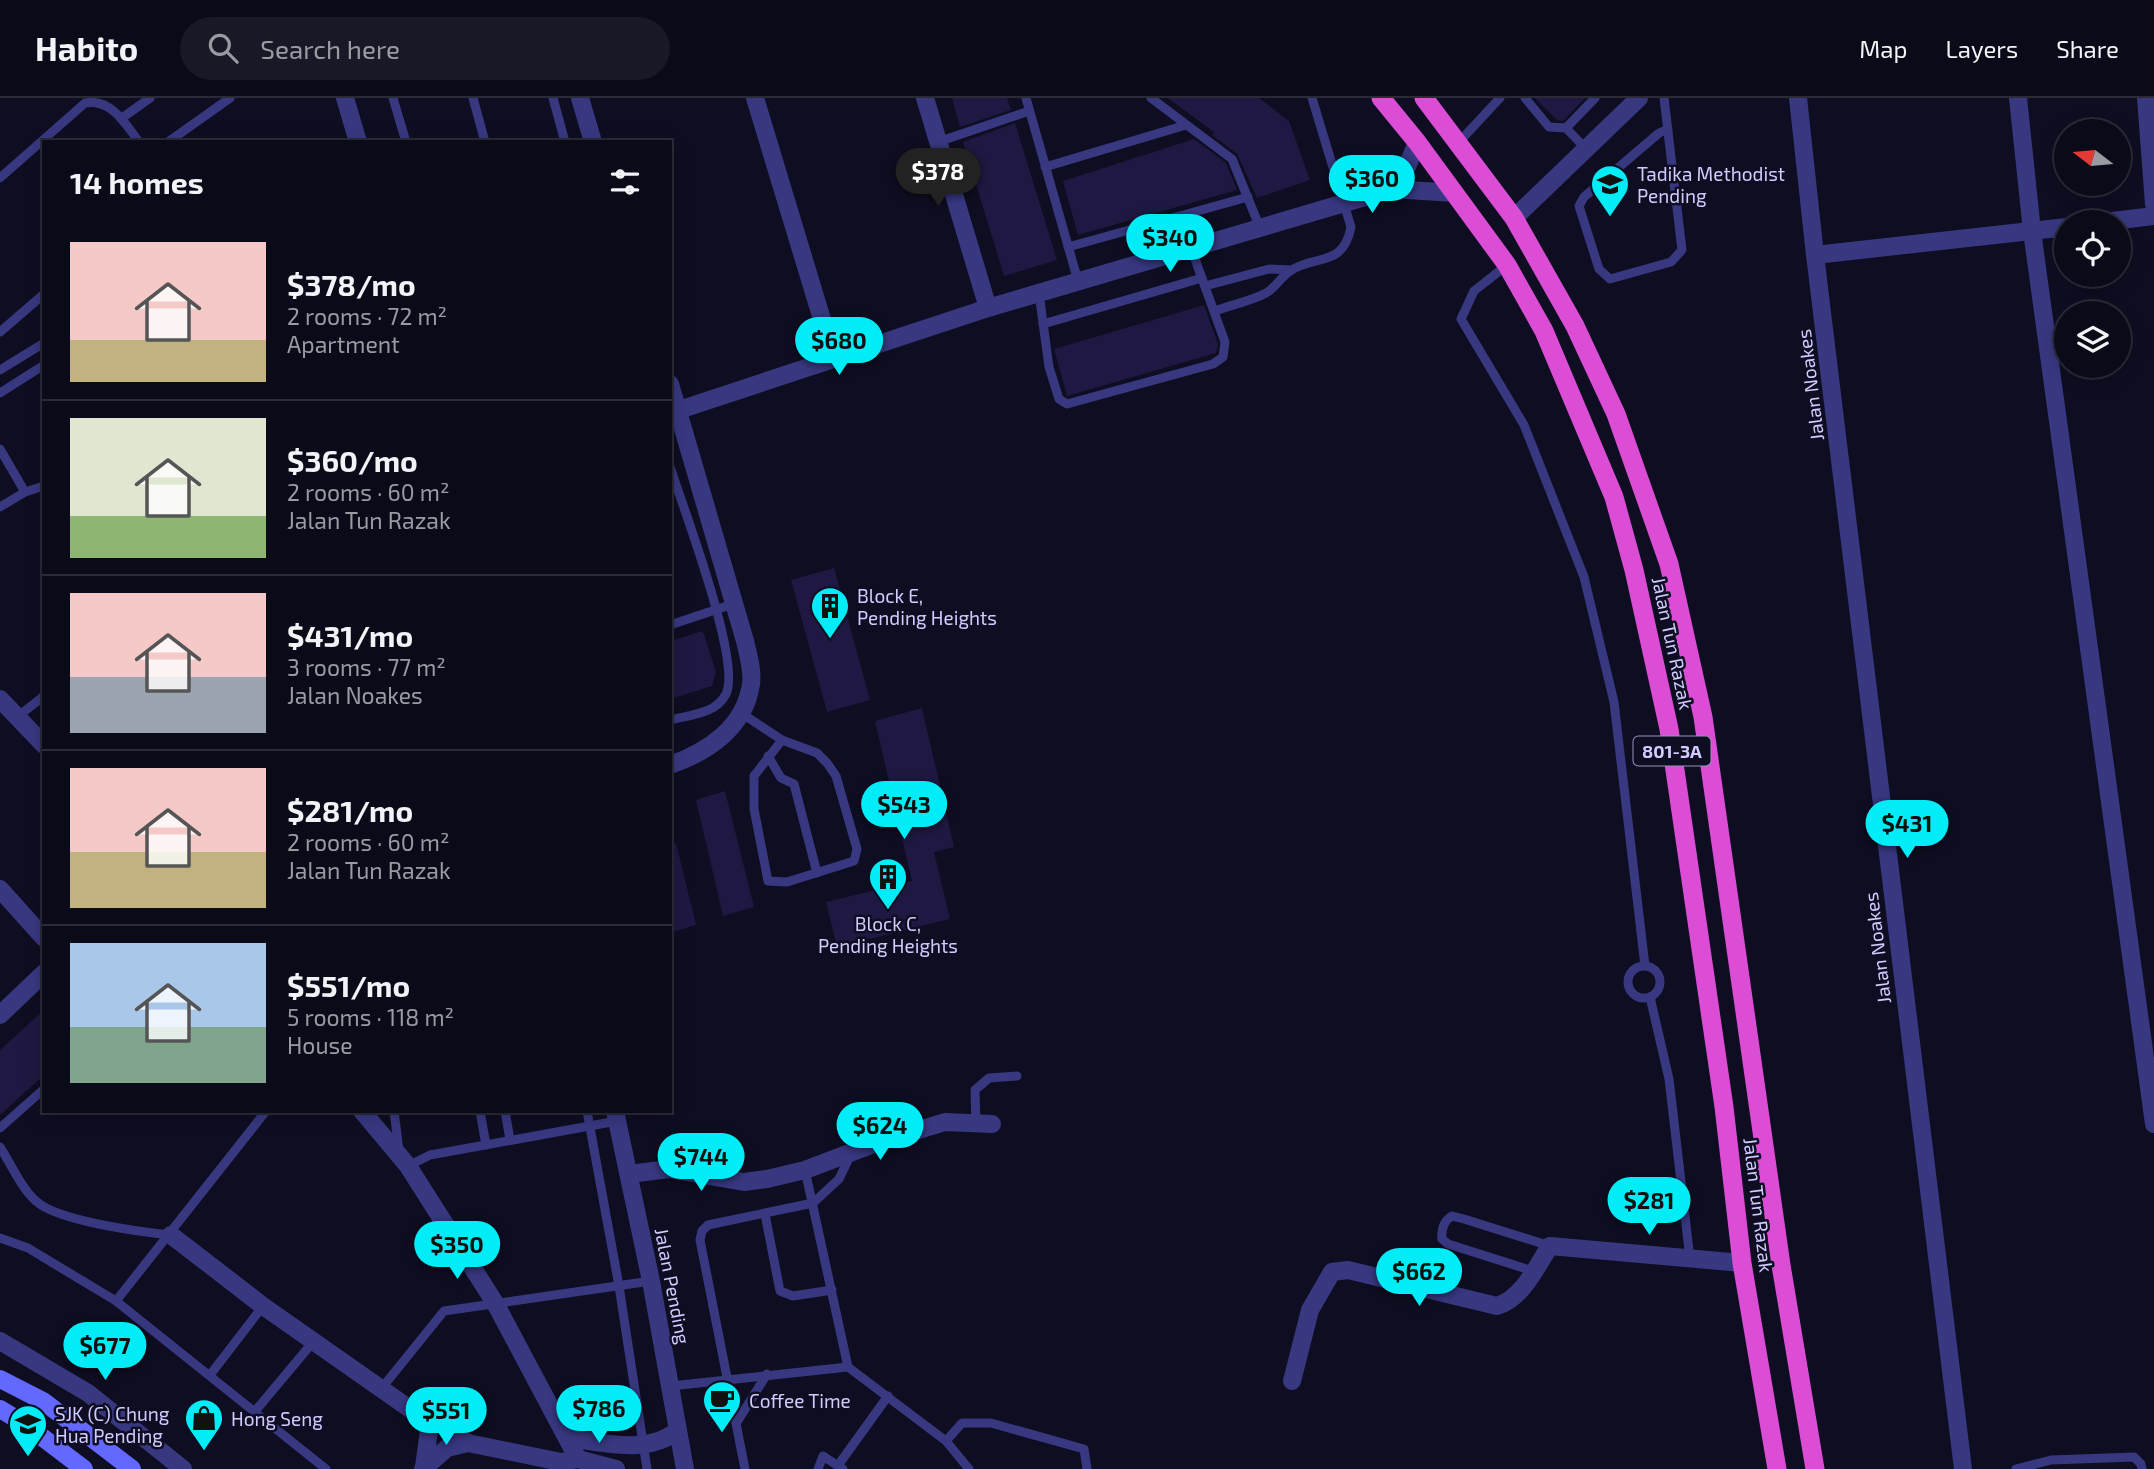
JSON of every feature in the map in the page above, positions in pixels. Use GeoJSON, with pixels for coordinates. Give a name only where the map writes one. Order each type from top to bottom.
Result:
{"type":"FeatureCollection","features":[{"type":"Feature","properties":{"kind":"highway","name":"Jalan Tun Razak"},"geometry":{"type":"LineString","coordinates":[[1381,98],[1417,142],[1507,265],[1544,331],[1587,427],[1614,497],[1634,570],[1669,729],[1724,1107],[1742,1263],[1777,1469]]}},
{"type":"Feature","properties":{"kind":"highway","name":"Jalan Tun Razak"},"geometry":{"type":"LineString","coordinates":[[1424,98],[1514,218],[1575,326],[1616,414],[1669,564],[1703,718],[1782,1265],[1815,1469]]}},
{"type":"Feature","properties":{"kind":"main road"},"geometry":{"type":"LineString","coordinates":[[0,1379],[43,1401],[132,1469]]}},
{"type":"Feature","properties":{"kind":"main road"},"geometry":{"type":"LineString","coordinates":[[0,1409],[25,1424],[84,1469]]}},
{"type":"Feature","properties":{"kind":"street"},"geometry":{"type":"LineString","coordinates":[[345,98],[357,140]]}},
{"type":"Feature","properties":{"kind":"street"},"geometry":{"type":"LineString","coordinates":[[580,98],[592,140]]}},
{"type":"Feature","properties":{"kind":"street"},"geometry":{"type":"LineString","coordinates":[[755,98],[834,359]]}},
{"type":"Feature","properties":{"kind":"street"},"geometry":{"type":"LineString","coordinates":[[925,98],[988,308]]}},
{"type":"Feature","properties":{"kind":"street"},"geometry":{"type":"LineString","coordinates":[[1514,218],[1639,98]]}},
{"type":"Feature","properties":{"kind":"street","name":"Jalan Noakes"},"geometry":{"type":"LineString","coordinates":[[1798,98],[1963,1469]]}},
{"type":"Feature","properties":{"kind":"street"},"geometry":{"type":"LineString","coordinates":[[2018,98],[2032,231],[2154,1124]]}},
{"type":"Feature","properties":{"kind":"street"},"geometry":{"type":"LineString","coordinates":[[2146,98],[2154,204]]}},
{"type":"Feature","properties":{"kind":"street"},"geometry":{"type":"LineString","coordinates":[[1392,189],[1417,142]]}},
{"type":"Feature","properties":{"kind":"street"},"geometry":{"type":"LineString","coordinates":[[679,410],[988,308],[1392,189],[1454,193]]}},
{"type":"Feature","properties":{"kind":"street"},"geometry":{"type":"LineString","coordinates":[[2131,219],[2154,216]]}},
{"type":"Feature","properties":{"kind":"street"},"geometry":{"type":"LineString","coordinates":[[1815,255],[2054,228]]}},
{"type":"Feature","properties":{"kind":"street"},"geometry":{"type":"LineString","coordinates":[[672,390],[750,662],[751,684],[741,713],[724,736],[700,755],[672,764]]}},
{"type":"Feature","properties":{"kind":"street"},"geometry":{"type":"LineString","coordinates":[[0,699],[42,743]]}},
{"type":"Feature","properties":{"kind":"street"},"geometry":{"type":"LineString","coordinates":[[2,894],[42,936]]}},
{"type":"Feature","properties":{"kind":"street"},"geometry":{"type":"LineString","coordinates":[[0,1014],[42,975]]}},
{"type":"Feature","properties":{"kind":"street"},"geometry":{"type":"LineString","coordinates":[[364,1113],[404,1161],[495,1303],[569,1438],[574,1463]]}},
{"type":"Feature","properties":{"kind":"street","name":"Jalan Pending"},"geometry":{"type":"LineString","coordinates":[[616,1116],[651,1281],[684,1468]]}},
{"type":"Feature","properties":{"kind":"street"},"geometry":{"type":"LineString","coordinates":[[629,1174],[669,1169],[744,1182],[804,1170],[945,1122],[984,1124]]}},
{"type":"Feature","properties":{"kind":"street"},"geometry":{"type":"LineString","coordinates":[[171,1235],[313,1342],[430,1423],[440,1422],[468,1443],[533,1463],[561,1462],[616,1469]]}},
{"type":"Feature","properties":{"kind":"street"},"geometry":{"type":"LineString","coordinates":[[1292,1381],[1310,1310],[1332,1272],[1348,1270],[1497,1306],[1510,1302],[1550,1246],[1742,1263]]}},
{"type":"Feature","properties":{"kind":"street"},"geometry":{"type":"LineString","coordinates":[[0,1341],[88,1393],[183,1469]]}},
{"type":"Feature","properties":{"kind":"street"},"geometry":{"type":"LineString","coordinates":[[424,1468],[430,1423]]}},
{"type":"Feature","properties":{"kind":"street"},"geometry":{"type":"LineString","coordinates":[[569,1438],[644,1445],[665,1441],[678,1430]]}},
{"type":"Feature","properties":{"kind":"street"},"geometry":{"type":"LineString","coordinates":[[424,1468],[447,1448],[468,1443]]}},
{"type":"Feature","properties":{"kind":"lane"},"geometry":{"type":"LineString","coordinates":[[122,118],[150,98]]}},
{"type":"Feature","properties":{"kind":"lane"},"geometry":{"type":"LineString","coordinates":[[171,140],[230,98]]}},
{"type":"Feature","properties":{"kind":"lane"},"geometry":{"type":"LineString","coordinates":[[393,98],[405,140]]}},
{"type":"Feature","properties":{"kind":"lane"},"geometry":{"type":"LineString","coordinates":[[473,98],[484,140]]}},
{"type":"Feature","properties":{"kind":"lane"},"geometry":{"type":"LineString","coordinates":[[552,98],[564,140]]}},
{"type":"Feature","properties":{"kind":"lane"},"geometry":{"type":"LineString","coordinates":[[1026,98],[1078,281]]}},
{"type":"Feature","properties":{"kind":"lane"},"geometry":{"type":"LineString","coordinates":[[1151,98],[1232,159],[1260,228]]}},
{"type":"Feature","properties":{"kind":"lane"},"geometry":{"type":"LineString","coordinates":[[1043,324],[1203,282],[1269,269],[1291,270],[1339,253],[1348,240],[1351,227],[1342,204],[1316,101],[1312,98]]}},
{"type":"Feature","properties":{"kind":"lane"},"geometry":{"type":"LineString","coordinates":[[1459,142],[1500,98]]}},
{"type":"Feature","properties":{"kind":"lane"},"geometry":{"type":"LineString","coordinates":[[1525,98],[1549,127],[1566,128],[1587,150]]}},
{"type":"Feature","properties":{"kind":"lane"},"geometry":{"type":"LineString","coordinates":[[1566,128],[1595,98]]}},
{"type":"Feature","properties":{"kind":"lane"},"geometry":{"type":"LineString","coordinates":[[1664,98],[1668,129],[1682,250],[1671,262],[1610,279],[1599,270],[1579,206],[1584,197],[1668,129]]}},
{"type":"Feature","properties":{"kind":"lane"},"geometry":{"type":"LineString","coordinates":[[43,140],[85,103],[96,99],[107,102],[138,140]]}},
{"type":"Feature","properties":{"kind":"lane"},"geometry":{"type":"LineString","coordinates":[[938,142],[1029,111]]}},
{"type":"Feature","properties":{"kind":"lane"},"geometry":{"type":"LineString","coordinates":[[1045,167],[1186,125]]}},
{"type":"Feature","properties":{"kind":"lane"},"geometry":{"type":"LineString","coordinates":[[0,178],[42,141]]}},
{"type":"Feature","properties":{"kind":"lane"},"geometry":{"type":"LineString","coordinates":[[1069,247],[1248,197]]}},
{"type":"Feature","properties":{"kind":"lane"},"geometry":{"type":"LineString","coordinates":[[1039,293],[1049,367],[1059,400],[1067,404],[1213,364],[1223,357],[1225,342],[1191,248]]}},
{"type":"Feature","properties":{"kind":"lane"},"geometry":{"type":"LineString","coordinates":[[1507,265],[1474,291],[1461,319],[1524,425],[1584,577],[1614,702],[1645,966]]}},
{"type":"Feature","properties":{"kind":"lane"},"geometry":{"type":"LineString","coordinates":[[1214,311],[1266,293],[1291,270]]}},
{"type":"Feature","properties":{"kind":"lane"},"geometry":{"type":"LineString","coordinates":[[0,332],[42,296]]}},
{"type":"Feature","properties":{"kind":"lane"},"geometry":{"type":"LineString","coordinates":[[0,370],[42,344]]}},
{"type":"Feature","properties":{"kind":"lane"},"geometry":{"type":"LineString","coordinates":[[0,393],[42,366]]}},
{"type":"Feature","properties":{"kind":"lane"},"geometry":{"type":"LineString","coordinates":[[0,449],[26,492]]}},
{"type":"Feature","properties":{"kind":"lane"},"geometry":{"type":"LineString","coordinates":[[672,473],[716,610],[730,675],[726,693],[712,710],[672,720]]}},
{"type":"Feature","properties":{"kind":"lane"},"geometry":{"type":"LineString","coordinates":[[0,507],[26,492],[42,487]]}},
{"type":"Feature","properties":{"kind":"lane"},"geometry":{"type":"LineString","coordinates":[[672,624],[733,604]]}},
{"type":"Feature","properties":{"kind":"lane"},"geometry":{"type":"LineString","coordinates":[[18,717],[42,698]]}},
{"type":"Feature","properties":{"kind":"lane"},"geometry":{"type":"LineString","coordinates":[[741,713],[782,740],[817,753],[836,776],[857,849],[854,861],[787,881],[768,881],[754,809],[754,776],[782,740]]}},
{"type":"Feature","properties":{"kind":"lane"},"geometry":{"type":"LineString","coordinates":[[768,756],[781,778],[794,784],[817,873]]}},
{"type":"Feature","properties":{"kind":"lane"},"geometry":{"type":"LineString","coordinates":[[1645,966],[1654,970],[1659,979],[1658,990],[1650,997],[1635,996],[1628,983],[1635,969],[1645,966]]}},
{"type":"Feature","properties":{"kind":"lane"},"geometry":{"type":"LineString","coordinates":[[1650,997],[1669,1079],[1690,1259]]}},
{"type":"Feature","properties":{"kind":"lane"},"geometry":{"type":"LineString","coordinates":[[984,1124],[975,1090],[989,1077],[1017,1076]]}},
{"type":"Feature","properties":{"kind":"lane"},"geometry":{"type":"LineString","coordinates":[[0,1128],[42,1091]]}},
{"type":"Feature","properties":{"kind":"lane"},"geometry":{"type":"LineString","coordinates":[[116,1301],[171,1235],[264,1113]]}},
{"type":"Feature","properties":{"kind":"lane"},"geometry":{"type":"LineString","coordinates":[[394,1113],[404,1161],[589,1126],[616,1116]]}},
{"type":"Feature","properties":{"kind":"lane"},"geometry":{"type":"LineString","coordinates":[[480,1113],[485,1145]]}},
{"type":"Feature","properties":{"kind":"lane"},"geometry":{"type":"LineString","coordinates":[[505,1113],[510,1140]]}},
{"type":"Feature","properties":{"kind":"lane"},"geometry":{"type":"LineString","coordinates":[[587,1113],[619,1286],[647,1469]]}},
{"type":"Feature","properties":{"kind":"lane"},"geometry":{"type":"LineString","coordinates":[[0,1147],[36,1201],[54,1212],[138,1231],[171,1235]]}},
{"type":"Feature","properties":{"kind":"lane"},"geometry":{"type":"LineString","coordinates":[[745,1469],[700,1240],[702,1231],[708,1225],[813,1203],[839,1179],[852,1152]]}},
{"type":"Feature","properties":{"kind":"lane"},"geometry":{"type":"LineString","coordinates":[[804,1170],[848,1367]]}},
{"type":"Feature","properties":{"kind":"lane"},"geometry":{"type":"LineString","coordinates":[[765,1214],[780,1290],[793,1296],[832,1290]]}},
{"type":"Feature","properties":{"kind":"lane"},"geometry":{"type":"LineString","coordinates":[[1533,1271],[1448,1244],[1442,1239],[1441,1233],[1446,1220],[1452,1216],[1550,1246]]}},
{"type":"Feature","properties":{"kind":"lane"},"geometry":{"type":"LineString","coordinates":[[0,1238],[28,1248],[116,1301],[256,1410],[326,1469]]}},
{"type":"Feature","properties":{"kind":"lane"},"geometry":{"type":"LineString","coordinates":[[381,1389],[444,1311],[651,1281]]}},
{"type":"Feature","properties":{"kind":"lane"},"geometry":{"type":"LineString","coordinates":[[210,1375],[263,1306]]}},
{"type":"Feature","properties":{"kind":"lane"},"geometry":{"type":"LineString","coordinates":[[256,1410],[313,1342]]}},
{"type":"Feature","properties":{"kind":"lane"},"geometry":{"type":"LineString","coordinates":[[671,1386],[728,1377],[848,1367],[946,1441],[969,1469]]}},
{"type":"Feature","properties":{"kind":"lane"},"geometry":{"type":"LineString","coordinates":[[737,1422],[767,1374]]}},
{"type":"Feature","properties":{"kind":"lane"},"geometry":{"type":"LineString","coordinates":[[818,1469],[823,1457],[841,1466],[888,1396]]}},
{"type":"Feature","properties":{"kind":"lane"},"geometry":{"type":"LineString","coordinates":[[946,1441],[962,1423],[991,1423],[1084,1449],[1087,1469]]}},
{"type":"Feature","properties":{"kind":"lane"},"geometry":{"type":"LineString","coordinates":[[2016,1469],[2051,1460],[2133,1457],[2141,1464],[2141,1469]]}},
{"type":"Feature","properties":{"kind":"building"},"geometry":{"type":"Polygon","coordinates":[[[952,98],[1007,98],[1011,110],[960,127],[952,98]]]}},
{"type":"Feature","properties":{"kind":"building"},"geometry":{"type":"Polygon","coordinates":[[[1168,98],[1259,98],[1289,121],[1310,180],[1257,198],[1237,154],[1211,134],[1215,133],[1168,98]]]}},
{"type":"Feature","properties":{"kind":"building"},"geometry":{"type":"Polygon","coordinates":[[[1535,98],[1585,98],[1563,121],[1557,120],[1535,98]]]}},
{"type":"Feature","properties":{"kind":"building"},"geometry":{"type":"Polygon","coordinates":[[[1015,123],[1057,260],[1004,276],[963,142],[1015,123]]]}},
{"type":"Feature","properties":{"kind":"building"},"geometry":{"type":"Polygon","coordinates":[[[1194,139],[1226,163],[1237,190],[1078,235],[1063,181],[1194,139]]]}},
{"type":"Feature","properties":{"kind":"building"},"geometry":{"type":"Polygon","coordinates":[[[1204,305],[1218,344],[1216,353],[1067,396],[1054,349],[1204,305]]]}},
{"type":"Feature","properties":{"kind":"building","name":"Block E, Pending Heights"},"geometry":{"type":"Polygon","coordinates":[[[834,568],[870,700],[827,712],[791,580],[834,568]]]}},
{"type":"Feature","properties":{"kind":"building"},"geometry":{"type":"Polygon","coordinates":[[[703,631],[716,672],[712,686],[672,698],[672,640],[703,631]]]}},
{"type":"Feature","properties":{"kind":"building"},"geometry":{"type":"Polygon","coordinates":[[[922,708],[954,847],[934,852],[950,919],[837,947],[826,902],[912,881],[875,721],[922,708]]]}},
{"type":"Feature","properties":{"kind":"building"},"geometry":{"type":"Polygon","coordinates":[[[725,791],[754,907],[723,916],[696,800],[725,791]]]}},
{"type":"Feature","properties":{"kind":"building"},"geometry":{"type":"Polygon","coordinates":[[[672,843],[676,843],[696,925],[672,932],[672,843]]]}},
{"type":"Feature","properties":{"kind":"building"},"geometry":{"type":"Polygon","coordinates":[[[42,1012],[42,1077],[0,1115],[0,1050],[42,1012]]]}},
{"type":"Feature","properties":{"kind":"place","name":"Tadika Methodist Pending"},"geometry":{"type":"Point","coordinates":[1610,218]}},
{"type":"Feature","properties":{"kind":"place","name":"Block E, Pending Heights"},"geometry":{"type":"Point","coordinates":[830,640]}},
{"type":"Feature","properties":{"kind":"place","name":"Block C, Pending Heights"},"geometry":{"type":"Point","coordinates":[888,911]}},
{"type":"Feature","properties":{"kind":"place","name":"Coffee Time"},"geometry":{"type":"Point","coordinates":[722,1434]}},
{"type":"Feature","properties":{"kind":"place","name":"Hong Seng"},"geometry":{"type":"Point","coordinates":[204,1452]}},
{"type":"Feature","properties":{"kind":"place","name":"SJK (C) Chung Hua Pending"},"geometry":{"type":"Point","coordinates":[28,1458]}}]}
